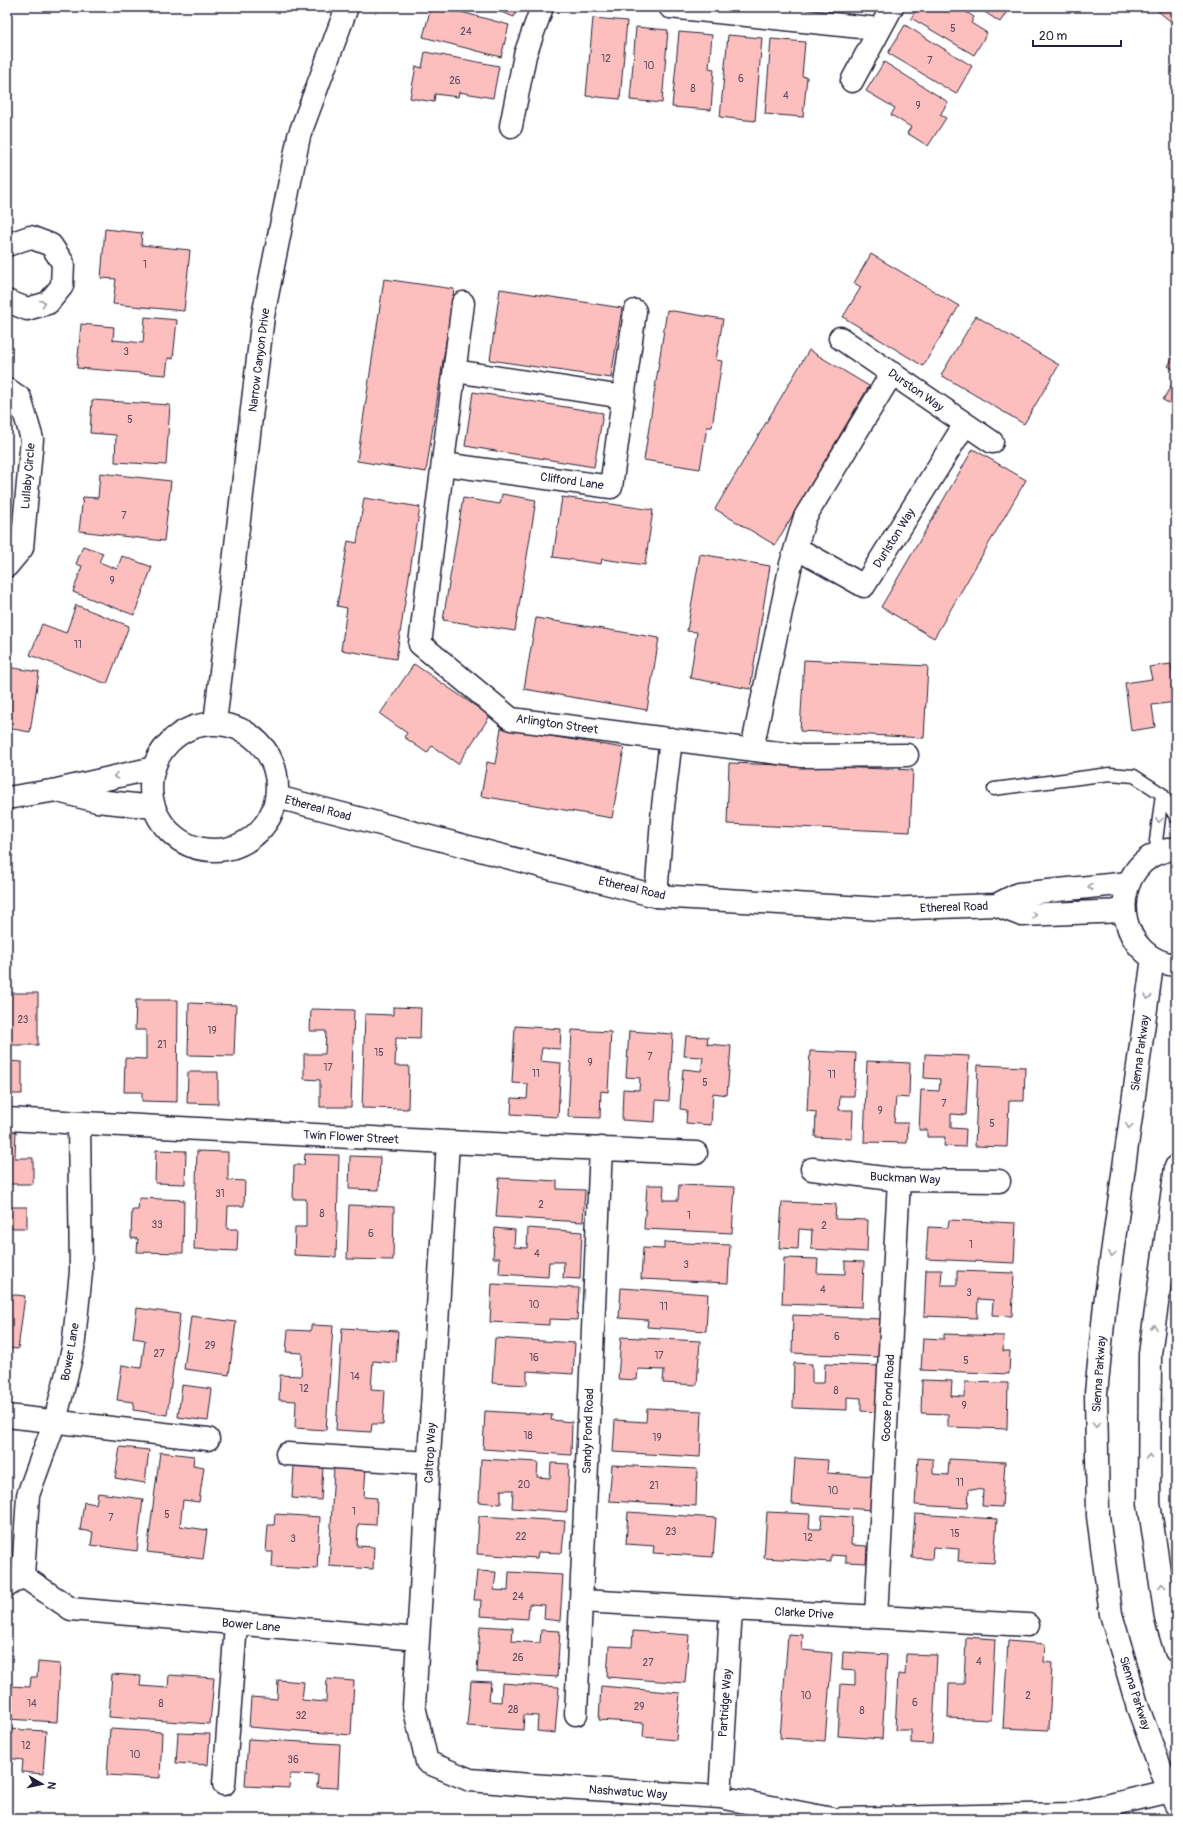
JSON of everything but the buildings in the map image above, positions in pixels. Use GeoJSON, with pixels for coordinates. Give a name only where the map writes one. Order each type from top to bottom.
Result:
{"type":"FeatureCollection","features":[{"type":"Feature","properties":{"kind":"street","name":"Narrow Canyon Drive"},"geometry":{"type":"LineString","coordinates":[[215,723],[263,316],[299,136],[347,7]]}},
{"type":"Feature","properties":{"kind":"street"},"geometry":{"type":"LineString","coordinates":[[511,126],[525,55],[542,7]]}},
{"type":"Feature","properties":{"kind":"street"},"geometry":{"type":"LineString","coordinates":[[670,7],[879,29]]}},
{"type":"Feature","properties":{"kind":"street"},"geometry":{"type":"LineString","coordinates":[[852,81],[892,7]]}},
{"type":"Feature","properties":{"kind":"street"},"geometry":{"type":"LineString","coordinates":[[7,245],[30,237],[51,245],[63,263],[62,286],[48,303],[27,309],[7,301]]}},
{"type":"Feature","properties":{"kind":"street"},"geometry":{"type":"LineString","coordinates":[[443,464],[463,303]]}},
{"type":"Feature","properties":{"kind":"street","name":"Clifford Lane"},"geometry":{"type":"LineString","coordinates":[[443,464],[611,487],[636,311]]}},
{"type":"Feature","properties":{"kind":"street","name":"Durston Way"},"geometry":{"type":"LineString","coordinates":[[840,338],[992,442]]}},
{"type":"Feature","properties":{"kind":"street"},"geometry":{"type":"LineString","coordinates":[[455,371],[623,397]]}},
{"type":"Feature","properties":{"kind":"street"},"geometry":{"type":"LineString","coordinates":[[752,750],[791,564],[805,517],[892,374]]}},
{"type":"Feature","properties":{"kind":"street","name":"Lullaby Circle"},"geometry":{"type":"LineString","coordinates":[[7,389],[20,398],[32,439],[22,548],[7,566]]}},
{"type":"Feature","properties":{"kind":"street","name":"Durlston Way"},"geometry":{"type":"LineString","coordinates":[[796,548],[864,586],[965,424]]}},
{"type":"Feature","properties":{"kind":"street","name":"Arlington Street"},"geometry":{"type":"LineString","coordinates":[[443,464],[420,644],[511,719],[802,756],[907,755]]}},
{"type":"Feature","properties":{"kind":"street"},"geometry":{"type":"LineString","coordinates":[[215,723],[233,726],[250,733],[263,745],[272,761],[278,779],[277,797],[271,815],[260,831],[245,843],[228,850],[208,851],[190,846],[174,836],[160,822],[154,808],[150,785],[154,768],[163,748],[178,735],[195,726],[215,723]]}},
{"type":"Feature","properties":{"kind":"street"},"geometry":{"type":"LineString","coordinates":[[656,896],[663,807],[672,739]]}},
{"type":"Feature","properties":{"kind":"street"},"geometry":{"type":"LineString","coordinates":[[7,798],[57,790],[154,768]]}},
{"type":"Feature","properties":{"kind":"street"},"geometry":{"type":"LineString","coordinates":[[57,790],[97,801],[154,808]]}},
{"type":"Feature","properties":{"kind":"street","name":"Ethereal Road"},"geometry":{"type":"LineString","coordinates":[[277,797],[656,896],[882,909],[996,905],[1022,915],[1124,911]]}},
{"type":"Feature","properties":{"kind":"street"},"geometry":{"type":"LineString","coordinates":[[1171,849],[1150,858],[1138,868],[1129,883],[1124,897],[1124,911],[1126,925],[1133,938],[1142,949],[1153,958],[1169,965],[1176,965]]}},
{"type":"Feature","properties":{"kind":"street","name":"Ethereal Road"},"geometry":{"type":"LineString","coordinates":[[996,905],[1018,894],[1129,883]]}},
{"type":"Feature","properties":{"kind":"street","name":"Sienna Parkway"},"geometry":{"type":"LineString","coordinates":[[1153,958],[1105,1304],[1096,1393],[1098,1516],[1111,1614],[1138,1708],[1174,1794]]}},
{"type":"Feature","properties":{"kind":"street","name":"Twin Flower Street"},"geometry":{"type":"LineString","coordinates":[[7,1119],[448,1142],[696,1153]]}},
{"type":"Feature","properties":{"kind":"street","name":"Bower Lane"},"geometry":{"type":"LineString","coordinates":[[79,1123],[81,1272],[73,1349],[55,1421],[28,1495],[15,1581],[71,1609],[418,1639]]}},
{"type":"Feature","properties":{"kind":"street","name":"Caltrop Way"},"geometry":{"type":"LineString","coordinates":[[426,1762],[414,1706],[448,1142]]}},
{"type":"Feature","properties":{"kind":"street","name":"Sandy Pond Road"},"geometry":{"type":"LineString","coordinates":[[576,1714],[601,1148]]}},
{"type":"Feature","properties":{"kind":"street"},"geometry":{"type":"LineString","coordinates":[[1176,1167],[1150,1354],[1149,1503],[1166,1618],[1176,1651]]}},
{"type":"Feature","properties":{"kind":"street","name":"Buckman Way"},"geometry":{"type":"LineString","coordinates":[[812,1169],[899,1180],[998,1181]]}},
{"type":"Feature","properties":{"kind":"street","name":"Goose Pond Road"},"geometry":{"type":"LineString","coordinates":[[876,1617],[899,1180]]}},
{"type":"Feature","properties":{"kind":"street"},"geometry":{"type":"LineString","coordinates":[[7,1416],[208,1439]]}},
{"type":"Feature","properties":{"kind":"street"},"geometry":{"type":"LineString","coordinates":[[287,1454],[429,1463]]}},
{"type":"Feature","properties":{"kind":"street","name":"Clarke Drive"},"geometry":{"type":"LineString","coordinates":[[581,1601],[1028,1625]]}},
{"type":"Feature","properties":{"kind":"street","name":"Partridge Way"},"geometry":{"type":"LineString","coordinates":[[720,1798],[731,1609]]}},
{"type":"Feature","properties":{"kind":"street"},"geometry":{"type":"LineString","coordinates":[[224,1784],[236,1624]]}},
{"type":"Feature","properties":{"kind":"street","name":"Nashwatuc Way"},"geometry":{"type":"LineString","coordinates":[[426,1762],[470,1780],[720,1798],[832,1819]]}},
{"type":"Feature","properties":{"kind":"street"},"geometry":{"type":"LineString","coordinates":[[842,1819],[1073,1814],[1174,1794]]}},
{"type":"Feature","properties":{"kind":"lane"},"geometry":{"type":"LineString","coordinates":[[994,789],[1110,774],[1134,776],[1162,794],[1176,817]]}},
{"type":"Feature","properties":{"kind":"lane"},"geometry":{"type":"LineString","coordinates":[[1162,794],[1156,841],[1171,849]]}}]}
